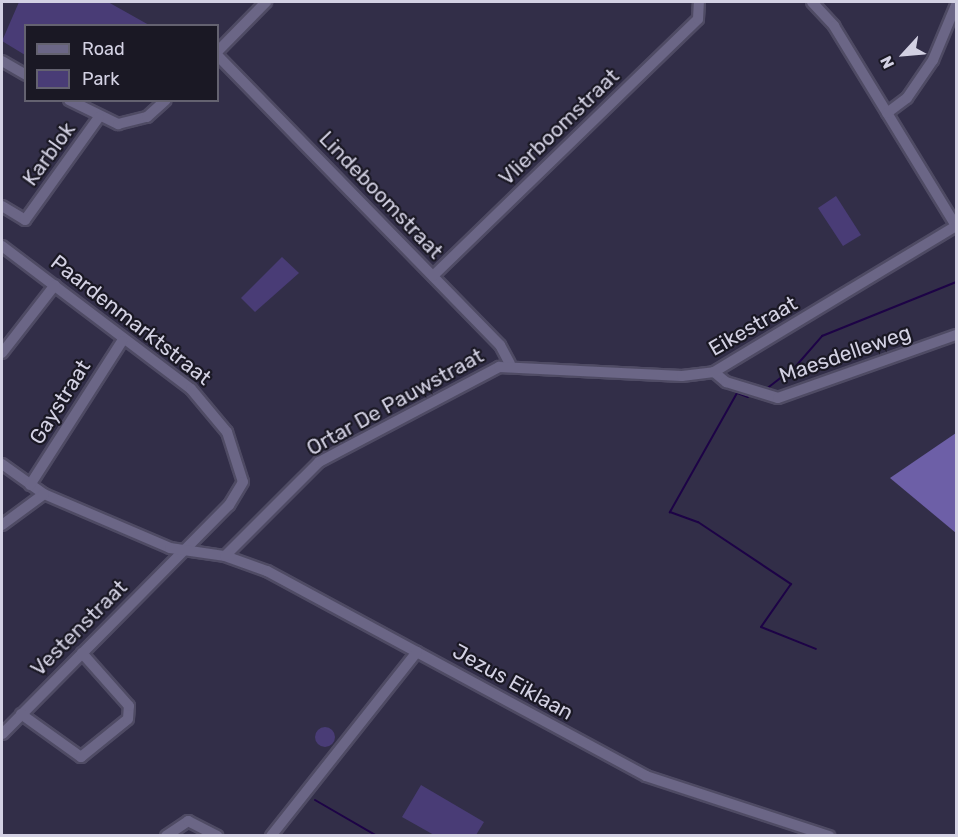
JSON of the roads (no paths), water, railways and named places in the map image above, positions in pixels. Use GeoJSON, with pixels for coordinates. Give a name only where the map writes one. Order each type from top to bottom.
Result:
{"type":"FeatureCollection","features":[{"type":"Feature","properties":{"kind":"street"},"geometry":{"type":"LineString","coordinates":[[219,50],[266,2]]}},
{"type":"Feature","properties":{"kind":"street","name":"Vlierboomstraat"},"geometry":{"type":"LineString","coordinates":[[433,276],[698,19],[699,2]]}},
{"type":"Feature","properties":{"kind":"street"},"geometry":{"type":"LineString","coordinates":[[812,2],[834,26],[956,226]]}},
{"type":"Feature","properties":{"kind":"street"},"geometry":{"type":"LineString","coordinates":[[886,113],[907,98],[933,60],[957,5]]}},
{"type":"Feature","properties":{"kind":"street","name":"Lindeboomstraat"},"geometry":{"type":"LineString","coordinates":[[219,57],[500,345],[510,364]]}},
{"type":"Feature","properties":{"kind":"street"},"geometry":{"type":"LineString","coordinates":[[2,61],[24,74]]}},
{"type":"Feature","properties":{"kind":"street"},"geometry":{"type":"LineString","coordinates":[[73,102],[99,117],[118,124],[137,122],[163,102]]}},
{"type":"Feature","properties":{"kind":"street","name":"Karblok"},"geometry":{"type":"LineString","coordinates":[[2,206],[25,220],[99,117]]}},
{"type":"Feature","properties":{"kind":"street","name":"Eikestraat"},"geometry":{"type":"LineString","coordinates":[[510,364],[682,376],[714,372],[956,226]]}},
{"type":"Feature","properties":{"kind":"street","name":"Paardenmarktstraat"},"geometry":{"type":"LineString","coordinates":[[2,246],[55,285],[122,340],[190,389],[214,414],[239,454],[240,491],[184,550]]}},
{"type":"Feature","properties":{"kind":"street"},"geometry":{"type":"LineString","coordinates":[[2,353],[55,285]]}},
{"type":"Feature","properties":{"kind":"street","name":"Maesdelleweg"},"geometry":{"type":"LineString","coordinates":[[714,372],[726,382],[778,398],[957,334]]}},
{"type":"Feature","properties":{"kind":"street","name":"Gaystraat"},"geometry":{"type":"LineString","coordinates":[[30,485],[122,340]]}},
{"type":"Feature","properties":{"kind":"street","name":"Ortar De Pauwstraat"},"geometry":{"type":"LineString","coordinates":[[225,556],[319,462],[441,394],[510,364]]}},
{"type":"Feature","properties":{"kind":"street","name":"Jezus Eiklaan"},"geometry":{"type":"LineString","coordinates":[[2,464],[44,494],[184,550],[225,556],[267,571],[646,776],[829,836]]}},
{"type":"Feature","properties":{"kind":"street"},"geometry":{"type":"LineString","coordinates":[[2,525],[44,494]]}},
{"type":"Feature","properties":{"kind":"street","name":"Vestenstraat"},"geometry":{"type":"LineString","coordinates":[[2,734],[184,550]]}},
{"type":"Feature","properties":{"kind":"street"},"geometry":{"type":"LineString","coordinates":[[21,714],[81,757],[128,719],[129,705],[82,652]]}},
{"type":"Feature","properties":{"kind":"street"},"geometry":{"type":"LineString","coordinates":[[271,836],[417,652]]}},
{"type":"Feature","properties":{"kind":"street"},"geometry":{"type":"LineString","coordinates":[[165,836],[188,821],[217,836]]}},
{"type":"Feature","properties":{"kind":"waterway"},"geometry":{"type":"LineString","coordinates":[[765,390],[796,366],[822,336],[956,282]]}},
{"type":"Feature","properties":{"kind":"waterway"},"geometry":{"type":"LineString","coordinates":[[748,397],[737,393],[670,512],[698,522],[791,584],[761,627],[816,649]]}},
{"type":"Feature","properties":{"kind":"waterway"},"geometry":{"type":"LineString","coordinates":[[315,800],[377,836]]}}]}
